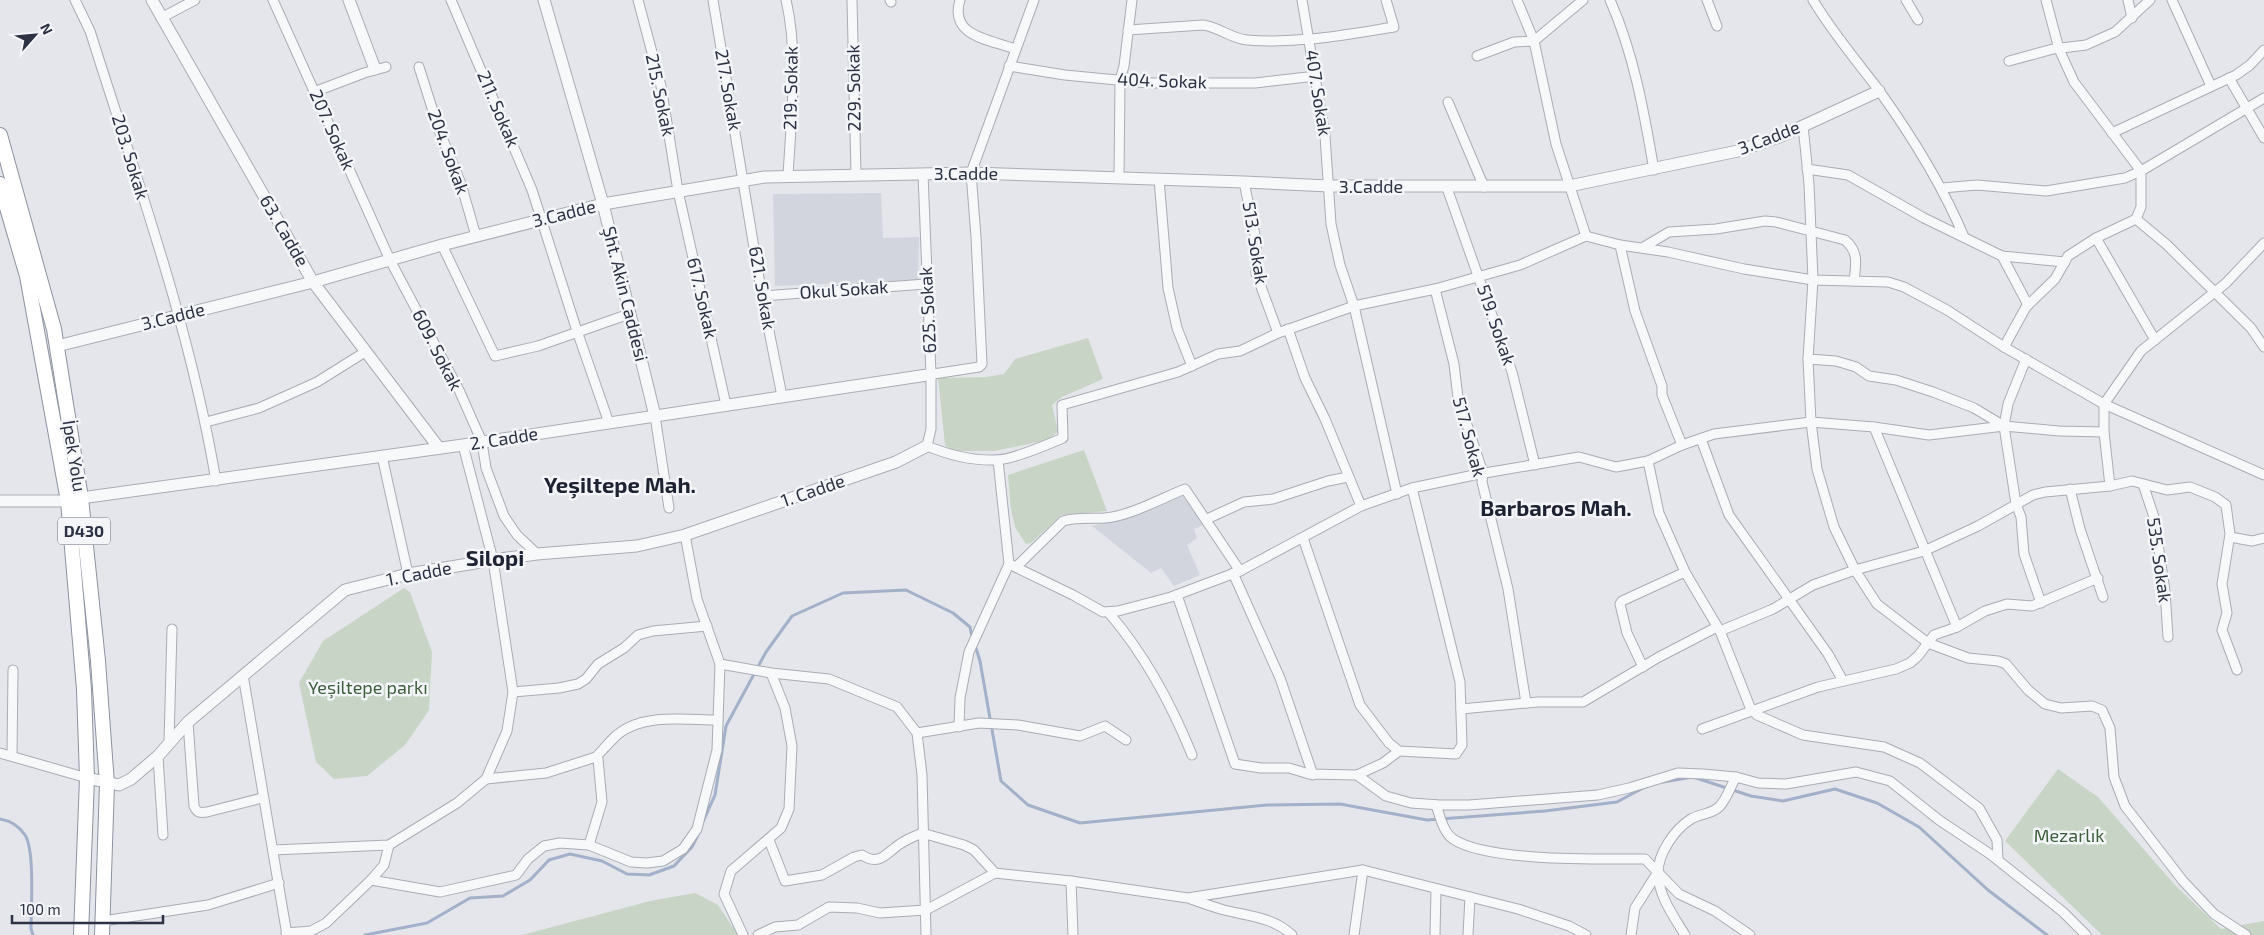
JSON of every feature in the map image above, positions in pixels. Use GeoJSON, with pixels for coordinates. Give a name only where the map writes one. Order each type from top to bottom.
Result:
{"type":"FeatureCollection","features":[{"type":"Feature","properties":{"kind":"highway","name":"İpek Yolu"},"geometry":{"type":"LineString","coordinates":[[0,135],[51,318],[57,346],[74,500],[98,661],[106,784],[103,928]]}},
{"type":"Feature","properties":{"kind":"highway","name":"D430"},"geometry":{"type":"LineString","coordinates":[[0,184],[4,212],[27,276],[74,500],[87,778],[81,935]]}},
{"type":"Feature","properties":{"kind":"street","name":"203. Sokak"},"geometry":{"type":"LineString","coordinates":[[75,0],[90,31],[179,316],[206,422],[216,481]]}},
{"type":"Feature","properties":{"kind":"street","name":"63. Cadde"},"geometry":{"type":"LineString","coordinates":[[152,0],[313,282],[439,448]]}},
{"type":"Feature","properties":{"kind":"street"},"geometry":{"type":"LineString","coordinates":[[161,18],[195,0]]}},
{"type":"Feature","properties":{"kind":"street","name":"207. Sokak"},"geometry":{"type":"LineString","coordinates":[[274,0],[390,260]]}},
{"type":"Feature","properties":{"kind":"street"},"geometry":{"type":"LineString","coordinates":[[314,92],[380,68],[349,0]]}},
{"type":"Feature","properties":{"kind":"street","name":"211. Sokak"},"geometry":{"type":"LineString","coordinates":[[451,0],[532,190],[609,424]]}},
{"type":"Feature","properties":{"kind":"street","name":"Şht. Akin Caddesi"},"geometry":{"type":"LineString","coordinates":[[544,0],[603,204],[655,416]]}},
{"type":"Feature","properties":{"kind":"street","name":"215. Sokak"},"geometry":{"type":"LineString","coordinates":[[638,0],[661,86],[678,191]]}},
{"type":"Feature","properties":{"kind":"street","name":"217. Sokak"},"geometry":{"type":"LineString","coordinates":[[713,0],[744,180]]}},
{"type":"Feature","properties":{"kind":"street","name":"219. Sokak"},"geometry":{"type":"LineString","coordinates":[[786,0],[791,23],[792,51],[788,176]]}},
{"type":"Feature","properties":{"kind":"street","name":"229. Sokak"},"geometry":{"type":"LineString","coordinates":[[852,0],[856,175]]}},
{"type":"Feature","properties":{"kind":"street"},"geometry":{"type":"LineString","coordinates":[[960,0],[956,12],[960,26],[969,32],[1015,49]]}},
{"type":"Feature","properties":{"kind":"street"},"geometry":{"type":"LineString","coordinates":[[929,375],[979,367],[982,364],[971,173],[1034,0]]}},
{"type":"Feature","properties":{"kind":"street"},"geometry":{"type":"LineString","coordinates":[[1119,178],[1120,80],[1124,66],[1132,0]]}},
{"type":"Feature","properties":{"kind":"street","name":"407. Sokak"},"geometry":{"type":"LineString","coordinates":[[1302,0],[1325,136],[1330,224],[1340,265],[1354,306],[1397,494]]}},
{"type":"Feature","properties":{"kind":"street"},"geometry":{"type":"LineString","coordinates":[[1128,30],[1204,25],[1213,26],[1244,40],[1310,41],[1394,26],[1386,0]]}},
{"type":"Feature","properties":{"kind":"street"},"geometry":{"type":"LineString","coordinates":[[1517,0],[1534,41],[1556,144],[1586,236]]}},
{"type":"Feature","properties":{"kind":"street"},"geometry":{"type":"LineString","coordinates":[[1477,56],[1514,42],[1534,41],[1583,0]]}},
{"type":"Feature","properties":{"kind":"street"},"geometry":{"type":"LineString","coordinates":[[1610,0],[1623,28],[1654,170]]}},
{"type":"Feature","properties":{"kind":"street"},"geometry":{"type":"LineString","coordinates":[[1707,0],[1717,26]]}},
{"type":"Feature","properties":{"kind":"street"},"geometry":{"type":"LineString","coordinates":[[1813,0],[1825,20],[1879,91],[1942,188],[1964,236]]}},
{"type":"Feature","properties":{"kind":"street"},"geometry":{"type":"LineString","coordinates":[[1906,0],[1918,20]]}},
{"type":"Feature","properties":{"kind":"street"},"geometry":{"type":"LineString","coordinates":[[2004,347],[2028,305],[2055,279],[2068,256],[2096,238],[2136,219],[2141,207],[2141,171],[2074,82],[2058,48],[2046,0]]}},
{"type":"Feature","properties":{"kind":"street"},"geometry":{"type":"LineString","coordinates":[[2128,0],[2132,18]]}},
{"type":"Feature","properties":{"kind":"street"},"geometry":{"type":"LineString","coordinates":[[2009,61],[2058,48],[2086,45],[2115,32],[2150,0]]}},
{"type":"Feature","properties":{"kind":"street"},"geometry":{"type":"LineString","coordinates":[[2172,0],[2211,86]]}},
{"type":"Feature","properties":{"kind":"street"},"geometry":{"type":"LineString","coordinates":[[2112,132],[2229,78],[2250,65],[2264,50]]}},
{"type":"Feature","properties":{"kind":"street","name":"404. Sokak"},"geometry":{"type":"LineString","coordinates":[[1009,66],[1064,75],[1148,83],[1255,83],[1316,76]]}},
{"type":"Feature","properties":{"kind":"street","name":"204. Sokak"},"geometry":{"type":"LineString","coordinates":[[418,67],[439,130],[461,184],[476,236]]}},
{"type":"Feature","properties":{"kind":"street"},"geometry":{"type":"LineString","coordinates":[[2229,78],[2264,138]]}},
{"type":"Feature","properties":{"kind":"street","name":"3.Cadde"},"geometry":{"type":"LineString","coordinates":[[57,346],[313,282],[442,245],[603,204],[765,177],[971,173],[1329,186],[1447,188],[1569,186],[1654,170],[1738,151],[1803,126],[1879,91]]}},
{"type":"Feature","properties":{"kind":"street"},"geometry":{"type":"LineString","coordinates":[[1942,188],[1976,185],[2046,190],[2125,178],[2141,171],[2264,98]]}},
{"type":"Feature","properties":{"kind":"street"},"geometry":{"type":"LineString","coordinates":[[1448,102],[1484,187]]}},
{"type":"Feature","properties":{"kind":"street"},"geometry":{"type":"LineString","coordinates":[[1803,126],[1813,280],[1808,359],[1811,422],[1817,469],[1834,527],[1855,570],[1877,604],[1928,643],[1968,658],[1998,661],[2006,664],[2028,690],[2045,704],[2061,708],[2092,706],[2102,710],[2110,728],[2114,777],[2125,806],[2183,881],[2214,914],[2246,935]]}},
{"type":"Feature","properties":{"kind":"street"},"geometry":{"type":"LineString","coordinates":[[1807,169],[1848,175],[1924,218],[2002,256],[2065,262]]}},
{"type":"Feature","properties":{"kind":"street","name":"625. Sokak"},"geometry":{"type":"LineString","coordinates":[[923,174],[931,429],[927,446]]}},
{"type":"Feature","properties":{"kind":"street"},"geometry":{"type":"LineString","coordinates":[[1160,179],[1168,288],[1177,328],[1192,366]]}},
{"type":"Feature","properties":{"kind":"street","name":"621. Sokak"},"geometry":{"type":"LineString","coordinates":[[744,180],[762,296],[782,396]]}},
{"type":"Feature","properties":{"kind":"street","name":"513. Sokak"},"geometry":{"type":"LineString","coordinates":[[1244,182],[1256,240],[1256,273],[1278,333]]}},
{"type":"Feature","properties":{"kind":"street","name":"519. Sokak"},"geometry":{"type":"LineString","coordinates":[[1447,188],[1512,372],[1535,465]]}},
{"type":"Feature","properties":{"kind":"street","name":"617. Sokak"},"geometry":{"type":"LineString","coordinates":[[678,191],[726,405]]}},
{"type":"Feature","properties":{"kind":"street"},"geometry":{"type":"LineString","coordinates":[[2136,219],[2166,244],[2215,292],[2251,328],[2264,347]]}},
{"type":"Feature","properties":{"kind":"street"},"geometry":{"type":"LineString","coordinates":[[1642,248],[1669,232],[1716,229],[1765,221],[1776,222],[1845,240],[1851,245],[1857,256],[1854,281]]}},
{"type":"Feature","properties":{"kind":"street"},"geometry":{"type":"LineString","coordinates":[[927,446],[950,456],[998,460],[1063,438],[1062,405],[1192,366],[1218,354],[1240,352],[1278,333],[1354,306],[1435,289],[1520,266],[1586,236],[1620,245],[1744,269],[1813,280],[1888,282],[1904,287],[1947,310],[2004,347],[2104,404],[2264,475]]}},
{"type":"Feature","properties":{"kind":"street"},"geometry":{"type":"LineString","coordinates":[[2096,238],[2155,340]]}},
{"type":"Feature","properties":{"kind":"street"},"geometry":{"type":"LineString","coordinates":[[2110,486],[2104,432],[2104,404],[2141,351],[2215,292],[2264,243]]}},
{"type":"Feature","properties":{"kind":"street"},"geometry":{"type":"LineString","coordinates":[[442,245],[494,356],[538,346],[629,314]]}},
{"type":"Feature","properties":{"kind":"street"},"geometry":{"type":"LineString","coordinates":[[1620,245],[1635,311],[1662,386],[1662,395],[1682,445]]}},
{"type":"Feature","properties":{"kind":"street"},"geometry":{"type":"LineString","coordinates":[[2002,256],[2028,305]]}},
{"type":"Feature","properties":{"kind":"street","name":"609. Sokak"},"geometry":{"type":"LineString","coordinates":[[390,260],[459,390],[482,442],[486,468],[504,516],[517,535],[537,554]]}},
{"type":"Feature","properties":{"kind":"street","name":"Okul Sokak"},"geometry":{"type":"LineString","coordinates":[[762,296],[926,284]]}},
{"type":"Feature","properties":{"kind":"street","name":"517. Sokak"},"geometry":{"type":"LineString","coordinates":[[1435,289],[1454,364],[1458,398],[1483,473],[1482,482],[1508,589],[1526,703]]}},
{"type":"Feature","properties":{"kind":"street"},"geometry":{"type":"LineString","coordinates":[[1288,329],[1305,378],[1325,419],[1361,506]]}},
{"type":"Feature","properties":{"kind":"street"},"geometry":{"type":"LineString","coordinates":[[206,422],[259,408],[317,382],[365,352]]}},
{"type":"Feature","properties":{"kind":"street"},"geometry":{"type":"LineString","coordinates":[[1808,359],[1836,360],[1856,367],[1869,376],[1896,380],[1933,392],[1974,408],[2004,426]]}},
{"type":"Feature","properties":{"kind":"street"},"geometry":{"type":"LineString","coordinates":[[2026,359],[2008,404],[2004,426],[2016,504],[2021,518],[2024,554],[2041,603]]}},
{"type":"Feature","properties":{"kind":"street","name":"2. Cadde"},"geometry":{"type":"LineString","coordinates":[[0,501],[74,500],[216,481],[929,375]]}},
{"type":"Feature","properties":{"kind":"street"},"geometry":{"type":"LineString","coordinates":[[655,416],[669,508]]}},
{"type":"Feature","properties":{"kind":"street"},"geometry":{"type":"LineString","coordinates":[[1013,565],[1103,612],[1109,613],[1177,595],[1237,572],[1361,506],[1412,488],[1483,473],[1579,457],[1616,467],[1648,461],[1682,445],[1714,434],[1811,422],[1874,427],[1928,435],[2004,426],[2059,431],[2104,432]]}},
{"type":"Feature","properties":{"kind":"street"},"geometry":{"type":"LineString","coordinates":[[1874,427],[1957,627]]}},
{"type":"Feature","properties":{"kind":"street"},"geometry":{"type":"LineString","coordinates":[[1701,439],[1729,515],[1828,654],[1843,681]]}},
{"type":"Feature","properties":{"kind":"street"},"geometry":{"type":"LineString","coordinates":[[273,850],[388,845],[457,803],[486,779],[507,731],[513,692],[493,560],[463,445]]}},
{"type":"Feature","properties":{"kind":"street","name":"1. Cadde"},"geometry":{"type":"LineString","coordinates":[[87,778],[106,784],[119,785],[132,779],[158,756],[188,722],[345,590],[408,574],[493,560],[537,554],[637,546],[685,535],[896,462],[927,446]]}},
{"type":"Feature","properties":{"kind":"street"},"geometry":{"type":"LineString","coordinates":[[382,456],[408,574]]}},
{"type":"Feature","properties":{"kind":"street"},"geometry":{"type":"LineString","coordinates":[[998,460],[1013,565]]}},
{"type":"Feature","properties":{"kind":"street"},"geometry":{"type":"LineString","coordinates":[[1648,461],[1659,513],[1685,572],[1718,629],[1750,707],[1754,712],[1803,736],[1884,747],[1920,763],[1979,808],[1997,840],[1998,860]]}},
{"type":"Feature","properties":{"kind":"street"},"geometry":{"type":"LineString","coordinates":[[1207,519],[1244,502],[1273,499],[1328,481],[1348,478]]}},
{"type":"Feature","properties":{"kind":"street"},"geometry":{"type":"LineString","coordinates":[[1460,709],[1526,703],[1583,702],[1643,667],[1718,629],[1773,609],[1813,585],[1855,570],[1924,551],[1978,526],[2033,495],[2070,489],[2110,486],[2132,481],[2167,490],[2190,487],[2214,497],[2226,505],[2230,537],[2222,584],[2227,613],[2222,630],[2237,670]]}},
{"type":"Feature","properties":{"kind":"street","name":"535. Sokak"},"geometry":{"type":"LineString","coordinates":[[2143,484],[2154,516],[2165,591],[2168,637]]}},
{"type":"Feature","properties":{"kind":"street"},"geometry":{"type":"LineString","coordinates":[[1303,538],[1360,705],[1389,743],[1399,751],[1456,754],[1462,745],[1460,682],[1412,488]]}},
{"type":"Feature","properties":{"kind":"street"},"geometry":{"type":"LineString","coordinates":[[959,727],[960,698],[970,652],[986,616],[1013,565],[1062,521],[1070,518],[1106,518],[1131,511],[1185,489],[1207,519],[1237,572],[1280,678],[1313,775]]}},
{"type":"Feature","properties":{"kind":"street"},"geometry":{"type":"LineString","coordinates":[[2070,489],[2080,529],[2103,597]]}},
{"type":"Feature","properties":{"kind":"street"},"geometry":{"type":"LineString","coordinates":[[371,880],[440,892],[516,875],[528,859],[544,846],[560,843],[589,845],[631,862],[646,863],[663,861],[683,849],[697,829],[717,750],[720,664],[697,599],[685,535]]}},
{"type":"Feature","properties":{"kind":"street"},"geometry":{"type":"LineString","coordinates":[[2230,537],[2252,541],[2264,538]]}},
{"type":"Feature","properties":{"kind":"street"},"geometry":{"type":"LineString","coordinates":[[1643,667],[1627,633],[1620,604],[1622,601],[1685,572]]}},
{"type":"Feature","properties":{"kind":"street"},"geometry":{"type":"LineString","coordinates":[[1702,729],[1754,712],[1818,687],[1896,669],[1910,663],[1918,656],[1934,635],[1957,627],[1985,611],[2007,604],[2032,606],[2098,578]]}},
{"type":"Feature","properties":{"kind":"street"},"geometry":{"type":"LineString","coordinates":[[1177,595],[1236,764],[1261,768],[1289,768],[1313,775],[1357,775],[1383,763],[1399,751]]}},
{"type":"Feature","properties":{"kind":"street"},"geometry":{"type":"LineString","coordinates":[[1109,613],[1128,634],[1155,678],[1192,755]]}},
{"type":"Feature","properties":{"kind":"street"},"geometry":{"type":"LineString","coordinates":[[513,692],[559,688],[578,684],[586,679],[598,664],[624,648],[638,635],[653,631],[707,626]]}},
{"type":"Feature","properties":{"kind":"street"},"geometry":{"type":"LineString","coordinates":[[169,742],[172,629]]}},
{"type":"Feature","properties":{"kind":"street"},"geometry":{"type":"LineString","coordinates":[[720,664],[771,673],[829,679],[841,683],[897,707],[917,733],[922,774],[926,935]]}},
{"type":"Feature","properties":{"kind":"street"},"geometry":{"type":"LineString","coordinates":[[12,756],[13,670]]}},
{"type":"Feature","properties":{"kind":"street"},"geometry":{"type":"LineString","coordinates":[[743,935],[724,894],[731,871],[781,828],[789,809],[792,746],[785,708],[771,673]]}},
{"type":"Feature","properties":{"kind":"street"},"geometry":{"type":"LineString","coordinates":[[243,675],[262,798],[287,934],[311,931],[326,923],[384,865],[388,845]]}},
{"type":"Feature","properties":{"kind":"street"},"geometry":{"type":"LineString","coordinates":[[486,779],[546,773],[596,757],[618,734],[628,728],[656,720],[718,720]]}},
{"type":"Feature","properties":{"kind":"street"},"geometry":{"type":"LineString","coordinates":[[188,722],[194,806],[196,810],[200,813],[208,812],[262,798]]}},
{"type":"Feature","properties":{"kind":"street"},"geometry":{"type":"LineString","coordinates":[[917,733],[979,723],[1080,736],[1105,726],[1126,740]]}},
{"type":"Feature","properties":{"kind":"street"},"geometry":{"type":"LineString","coordinates":[[0,753],[87,778]]}},
{"type":"Feature","properties":{"kind":"street"},"geometry":{"type":"LineString","coordinates":[[158,756],[163,835]]}},
{"type":"Feature","properties":{"kind":"street"},"geometry":{"type":"LineString","coordinates":[[589,845],[602,802],[600,764],[596,757]]}},
{"type":"Feature","properties":{"kind":"street"},"geometry":{"type":"LineString","coordinates":[[1357,775],[1386,796],[1411,803],[1469,805],[1598,795],[1678,774],[1758,783],[1786,784],[1856,772],[1890,781],[1939,820],[1998,860],[2064,912],[2086,935]]}},
{"type":"Feature","properties":{"kind":"street"},"geometry":{"type":"LineString","coordinates":[[1631,935],[1635,908],[1658,872],[1664,851],[1675,832],[1692,818],[1718,808],[1726,798],[1734,780]]}},
{"type":"Feature","properties":{"kind":"street"},"geometry":{"type":"LineString","coordinates":[[1436,805],[1442,825],[1452,838],[1470,846],[1504,855],[1645,859],[1679,894],[1715,911],[1750,935]]}},
{"type":"Feature","properties":{"kind":"street"},"geometry":{"type":"LineString","coordinates":[[769,840],[785,881],[822,876],[854,857],[862,856],[870,861],[876,860],[900,844],[922,833],[964,845],[974,850],[995,873]]}},
{"type":"Feature","properties":{"kind":"street"},"geometry":{"type":"LineString","coordinates":[[1354,935],[1363,870]]}},
{"type":"Feature","properties":{"kind":"street"},"geometry":{"type":"LineString","coordinates":[[1188,898],[1363,870],[1526,912],[1569,926],[1586,935]]}},
{"type":"Feature","properties":{"kind":"street"},"geometry":{"type":"LineString","coordinates":[[1658,872],[1671,912],[1685,935]]}},
{"type":"Feature","properties":{"kind":"street"},"geometry":{"type":"LineString","coordinates":[[758,935],[775,927],[798,925],[829,907],[857,908],[880,913],[926,910],[995,873],[1071,881],[1188,898],[1222,910],[1273,921],[1283,926],[1292,935]]}},
{"type":"Feature","properties":{"kind":"street"},"geometry":{"type":"LineString","coordinates":[[1071,881],[1072,935]]}},
{"type":"Feature","properties":{"kind":"street"},"geometry":{"type":"LineString","coordinates":[[103,928],[208,905],[279,883]]}},
{"type":"Feature","properties":{"kind":"street"},"geometry":{"type":"LineString","coordinates":[[1435,935],[1436,889]]}},
{"type":"Feature","properties":{"kind":"street"},"geometry":{"type":"LineString","coordinates":[[1468,935],[1470,897]]}},
{"type":"Feature","properties":{"kind":"shaded area"},"geometry":{"type":"Polygon","coordinates":[[[881,193],[883,238],[919,237],[918,280],[775,286],[773,194],[881,193]]]}},
{"type":"Feature","properties":{"kind":"shaded area"},"geometry":{"type":"Polygon","coordinates":[[[1183,496],[1203,525],[1194,529],[1197,538],[1187,545],[1200,575],[1174,586],[1161,568],[1151,573],[1092,526],[1124,519],[1183,496]]]}},
{"type":"Feature","properties":{"kind":"green space"},"geometry":{"type":"Polygon","coordinates":[[[1088,338],[1103,379],[1062,397],[1052,405],[1058,431],[1049,440],[994,451],[953,451],[945,445],[938,378],[986,377],[1004,374],[1015,359],[1088,338]]]}},
{"type":"Feature","properties":{"kind":"green space"},"geometry":{"type":"Polygon","coordinates":[[[1084,450],[1107,511],[1061,515],[1031,543],[1026,544],[1015,527],[1011,510],[1008,475],[1084,450]]]}},
{"type":"Feature","properties":{"kind":"green space","name":"Yeşiltepe parkı"},"geometry":{"type":"Polygon","coordinates":[[[404,588],[410,592],[432,652],[429,710],[405,745],[367,776],[334,779],[316,762],[299,683],[323,641],[404,588]]]}},
{"type":"Feature","properties":{"kind":"green space","name":"Mezarlık"},"geometry":{"type":"Polygon","coordinates":[[[2058,769],[2098,797],[2174,884],[2221,929],[2264,921],[2264,935],[2102,935],[2005,841],[2058,769]]]}},
{"type":"Feature","properties":{"kind":"green space"},"geometry":{"type":"Polygon","coordinates":[[[695,893],[718,905],[738,935],[522,935],[650,901],[695,893]]]}},
{"type":"Feature","properties":{"kind":"waterway"},"geometry":{"type":"LineString","coordinates":[[702,824],[715,795],[726,726],[766,652],[792,616],[843,593],[906,590],[953,613],[970,627],[972,637]]}},
{"type":"Feature","properties":{"kind":"waterway"},"geometry":{"type":"LineString","coordinates":[[975,645],[980,661],[1001,781],[1028,805],[1080,823],[1267,805],[1340,804],[1427,820],[1545,811],[1617,802],[1645,787]]}},
{"type":"Feature","properties":{"kind":"waterway"},"geometry":{"type":"LineString","coordinates":[[1663,782],[1693,777],[1751,796],[1783,801],[1835,789],[1877,803],[1919,827],[1988,890],[2047,935]]}},
{"type":"Feature","properties":{"kind":"waterway"},"geometry":{"type":"LineString","coordinates":[[0,819],[20,829],[28,843],[31,866],[31,929],[33,935]]}},
{"type":"Feature","properties":{"kind":"waterway"},"geometry":{"type":"LineString","coordinates":[[365,935],[427,923],[470,898],[503,896],[530,880],[549,860],[570,854],[602,861],[627,874],[649,875],[674,866],[692,847],[698,835]]}},
{"type":"Feature","properties":{"kind":"district","name":"Yeşiltepe Mah."},"geometry":{"type":"Point","coordinates":[620,485]}},
{"type":"Feature","properties":{"kind":"district","name":"Barbaros Mah."},"geometry":{"type":"Point","coordinates":[1556,508]}},
{"type":"Feature","properties":{"kind":"district","name":"Silopi"},"geometry":{"type":"Point","coordinates":[495,558]}}]}
